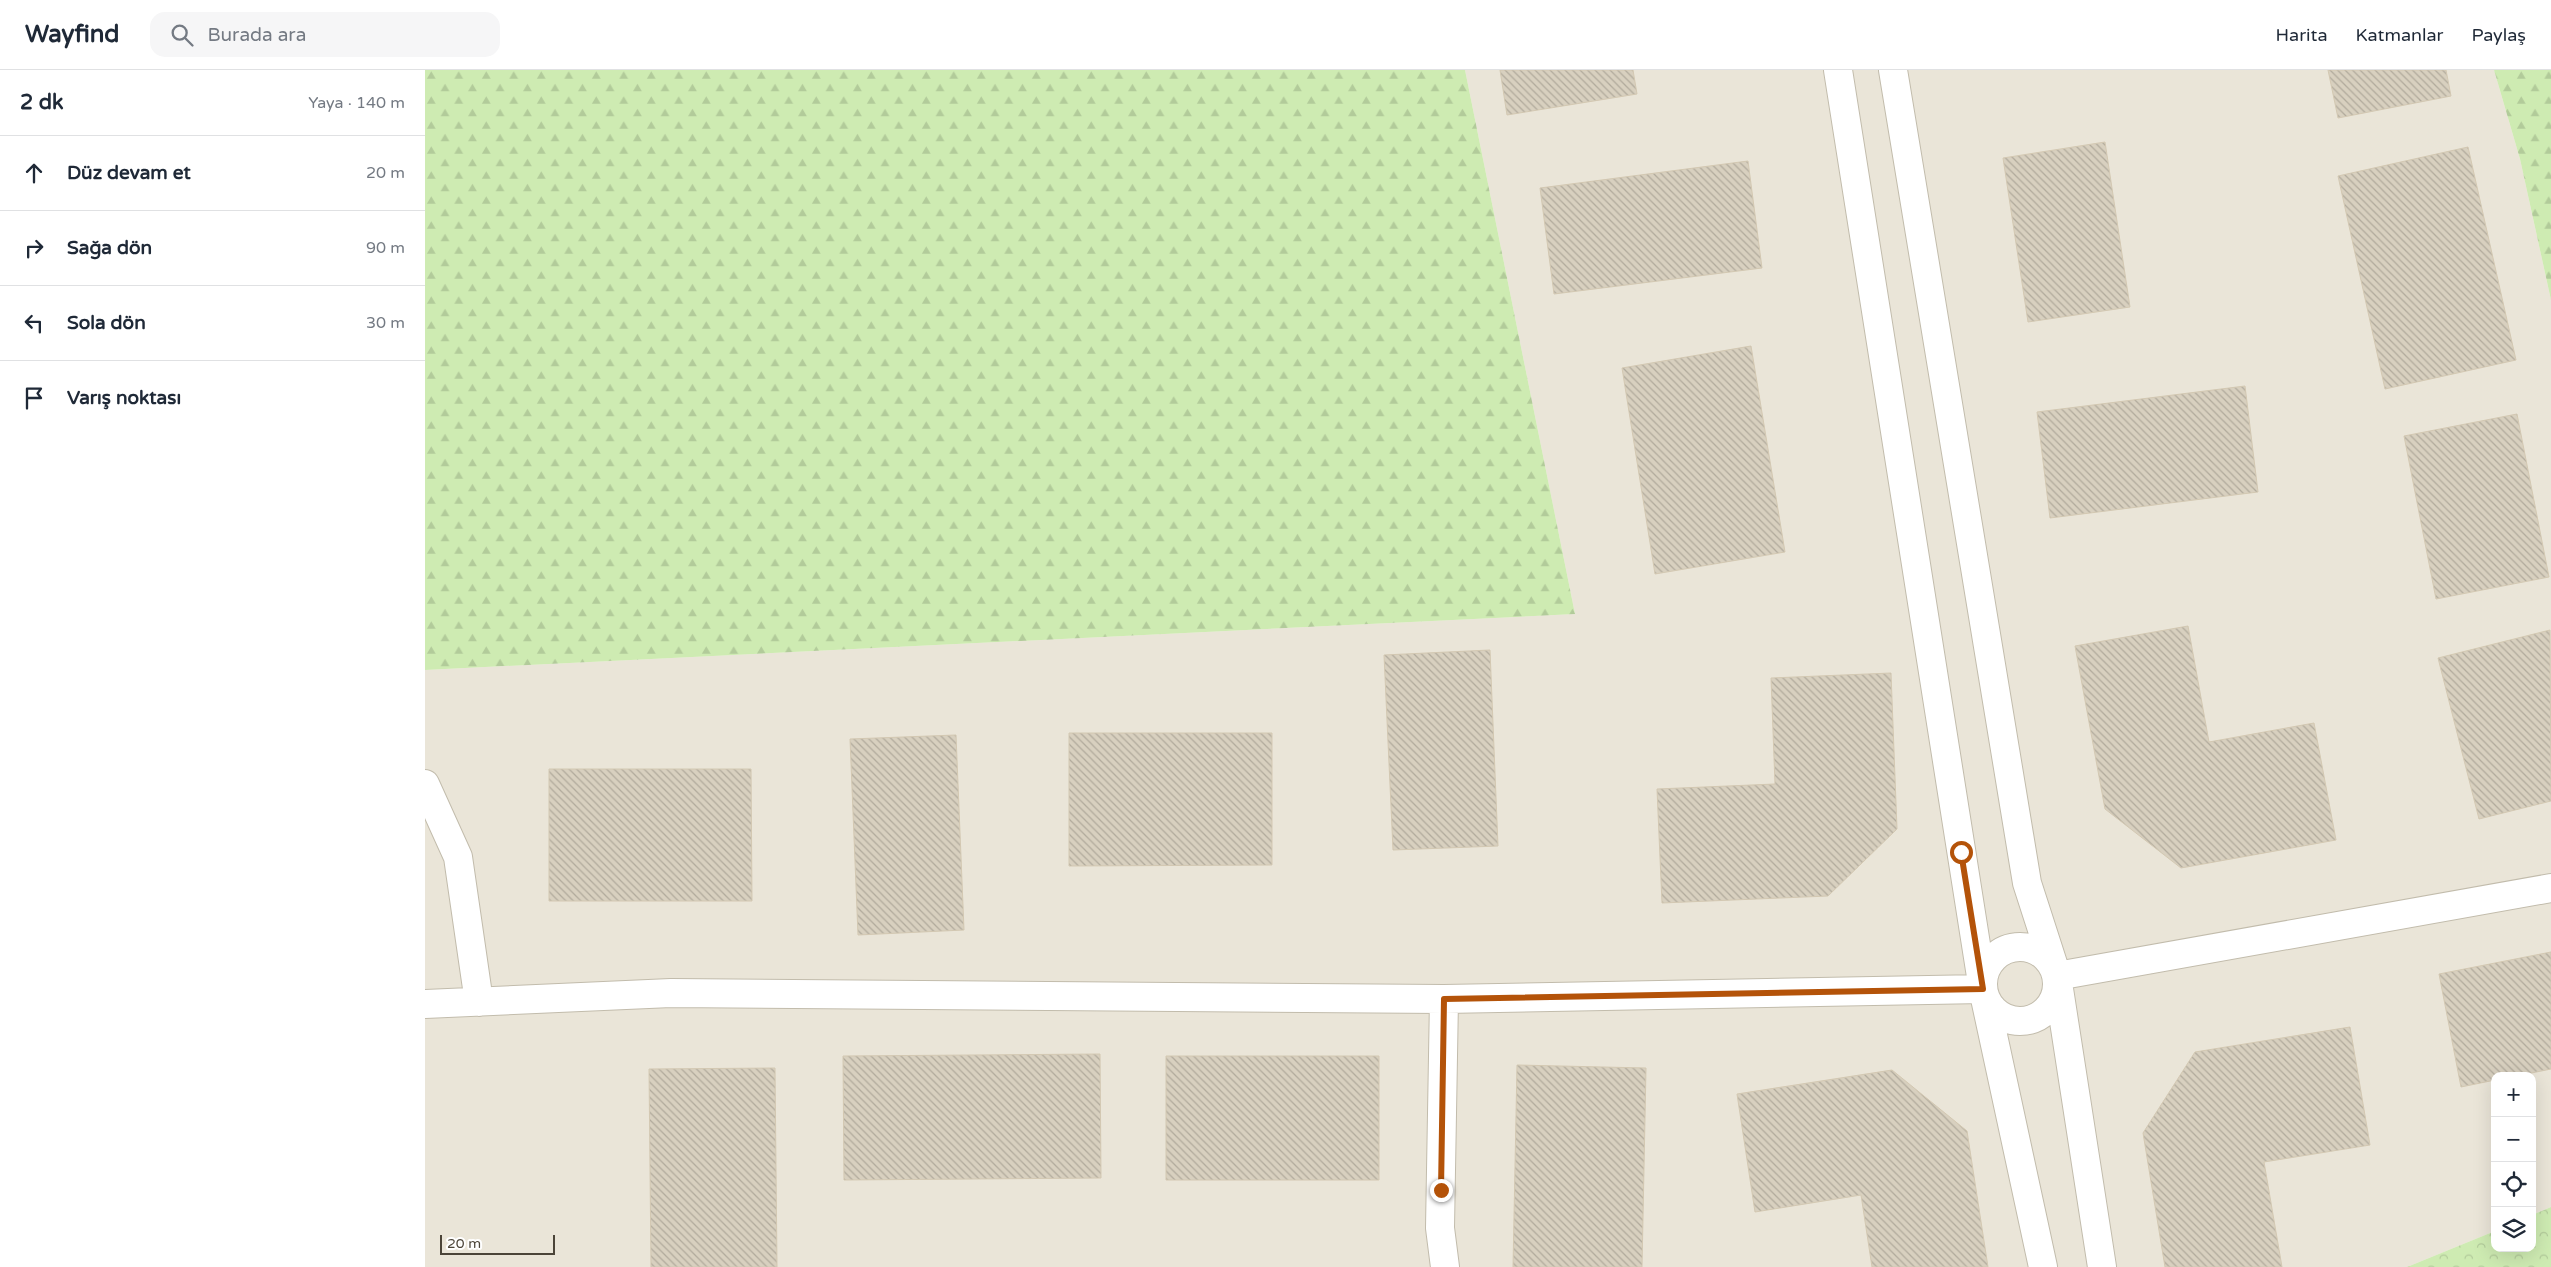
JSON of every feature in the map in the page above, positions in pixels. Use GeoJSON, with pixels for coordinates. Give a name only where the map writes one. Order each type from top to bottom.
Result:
{"type":"FeatureCollection","features":[{"type":"Feature","properties":{"kind":"street"},"geometry":{"type":"LineString","coordinates":[[1838,70],[1983,989],[2043,1267]]}},
{"type":"Feature","properties":{"kind":"street"},"geometry":{"type":"LineString","coordinates":[[1893,70],[2027,883],[2057,976],[2102,1267]]}},
{"type":"Feature","properties":{"kind":"street"},"geometry":{"type":"LineString","coordinates":[[425,784],[458,857],[479,1002]]}},
{"type":"Feature","properties":{"kind":"street"},"geometry":{"type":"LineString","coordinates":[[2057,976],[2551,888]]}},
{"type":"Feature","properties":{"kind":"street"},"geometry":{"type":"LineString","coordinates":[[2020,946],[2044,954],[2052,964],[2057,976],[2057,992],[2050,1007],[2032,1019],[2011,1020],[2000,1016],[1986,1000],[1983,989],[1983,976],[1988,965],[1997,955],[2008,949],[2020,946]]}},
{"type":"Feature","properties":{"kind":"street"},"geometry":{"type":"LineString","coordinates":[[425,1004],[671,993],[1444,999],[1983,989]]}},
{"type":"Feature","properties":{"kind":"street"},"geometry":{"type":"LineString","coordinates":[[1444,999],[1440,1228],[1445,1267]]}},
{"type":"Feature","properties":{"kind":"shaded area"},"geometry":{"type":"Polygon","coordinates":[[[1465,70],[2494,70],[2520,159],[2551,300],[2551,1207],[2536,1213],[2536,1072],[2491,1072],[2491,1233],[2407,1267],[425,1267],[425,670],[1575,614],[1465,70]]]}},
{"type":"Feature","properties":{"kind":"green space"},"geometry":{"type":"Polygon","coordinates":[[[425,70],[1465,70],[1575,614],[425,670],[425,70]]]}},
{"type":"Feature","properties":{"kind":"green space"},"geometry":{"type":"Polygon","coordinates":[[[2494,70],[2551,70],[2551,300],[2520,159],[2494,70]]]}},
{"type":"Feature","properties":{"kind":"green space"},"geometry":{"type":"Polygon","coordinates":[[[2551,1207],[2551,1267],[2407,1267],[2491,1233],[2491,1252],[2536,1252],[2536,1213],[2551,1207]]]}},
{"type":"Feature","properties":{"kind":"building"},"geometry":{"type":"Polygon","coordinates":[[[1500,70],[1633,70],[1637,94],[1507,115],[1500,70]]]}},
{"type":"Feature","properties":{"kind":"building"},"geometry":{"type":"Polygon","coordinates":[[[2328,70],[2446,70],[2451,96],[2338,118],[2328,70]]]}},
{"type":"Feature","properties":{"kind":"building"},"geometry":{"type":"Polygon","coordinates":[[[2105,142],[2130,307],[2028,322],[2003,158],[2105,142]]]}},
{"type":"Feature","properties":{"kind":"building"},"geometry":{"type":"Polygon","coordinates":[[[2468,147],[2516,360],[2385,389],[2338,176],[2468,147]]]}},
{"type":"Feature","properties":{"kind":"building"},"geometry":{"type":"Polygon","coordinates":[[[1748,161],[1762,268],[1554,294],[1540,188],[1748,161]]]}},
{"type":"Feature","properties":{"kind":"building"},"geometry":{"type":"Polygon","coordinates":[[[1751,346],[1785,552],[1655,574],[1622,368],[1751,346]]]}},
{"type":"Feature","properties":{"kind":"building"},"geometry":{"type":"Polygon","coordinates":[[[2245,386],[2258,492],[2050,518],[2037,412],[2245,386]]]}},
{"type":"Feature","properties":{"kind":"building"},"geometry":{"type":"Polygon","coordinates":[[[2517,414],[2549,577],[2436,599],[2404,436],[2517,414]]]}},
{"type":"Feature","properties":{"kind":"building"},"geometry":{"type":"Polygon","coordinates":[[[2188,626],[2209,742],[2314,723],[2336,840],[2181,868],[2105,809],[2075,646],[2188,626]]]}},
{"type":"Feature","properties":{"kind":"building"},"geometry":{"type":"Polygon","coordinates":[[[2550,630],[2551,801],[2479,819],[2438,658],[2550,630]]]}},
{"type":"Feature","properties":{"kind":"building"},"geometry":{"type":"Polygon","coordinates":[[[1490,650],[1498,846],[1393,850],[1384,655],[1490,650]]]}},
{"type":"Feature","properties":{"kind":"building"},"geometry":{"type":"Polygon","coordinates":[[[1891,673],[1897,829],[1828,896],[1662,903],[1657,789],[1775,784],[1771,678],[1891,673]]]}},
{"type":"Feature","properties":{"kind":"building"},"geometry":{"type":"Polygon","coordinates":[[[1069,733],[1272,733],[1272,865],[1069,866],[1069,733]]]}},
{"type":"Feature","properties":{"kind":"building"},"geometry":{"type":"Polygon","coordinates":[[[956,735],[964,930],[858,935],[850,739],[956,735]]]}},
{"type":"Feature","properties":{"kind":"building"},"geometry":{"type":"Polygon","coordinates":[[[549,769],[751,769],[752,901],[549,901],[549,769]]]}},
{"type":"Feature","properties":{"kind":"building"},"geometry":{"type":"Polygon","coordinates":[[[2551,952],[2551,1069],[2536,1072],[2491,1072],[2491,1081],[2461,1087],[2439,974],[2551,952]]]}},
{"type":"Feature","properties":{"kind":"building"},"geometry":{"type":"Polygon","coordinates":[[[2350,1027],[2370,1145],[2264,1162],[2282,1267],[2165,1267],[2143,1133],[2195,1052],[2350,1027]]]}},
{"type":"Feature","properties":{"kind":"building"},"geometry":{"type":"Polygon","coordinates":[[[1100,1054],[1101,1178],[844,1180],[843,1056],[1100,1054]]]}},
{"type":"Feature","properties":{"kind":"building"},"geometry":{"type":"Polygon","coordinates":[[[1166,1056],[1379,1056],[1379,1180],[1166,1180],[1166,1056]]]}},
{"type":"Feature","properties":{"kind":"building"},"geometry":{"type":"Polygon","coordinates":[[[1517,1065],[1646,1068],[1642,1267],[1513,1267],[1517,1065]]]}},
{"type":"Feature","properties":{"kind":"building"},"geometry":{"type":"Polygon","coordinates":[[[775,1068],[777,1267],[651,1267],[649,1069],[775,1068]]]}},
{"type":"Feature","properties":{"kind":"building"},"geometry":{"type":"Polygon","coordinates":[[[1892,1070],[1967,1131],[1988,1267],[1872,1267],[1861,1195],[1755,1212],[1737,1094],[1892,1070]]]}},
{"type":"Feature","properties":{"kind":"route"},"geometry":{"type":"LineString","coordinates":[[1441,1190],[1444,999],[1983,989],[1961,852]]}}]}
